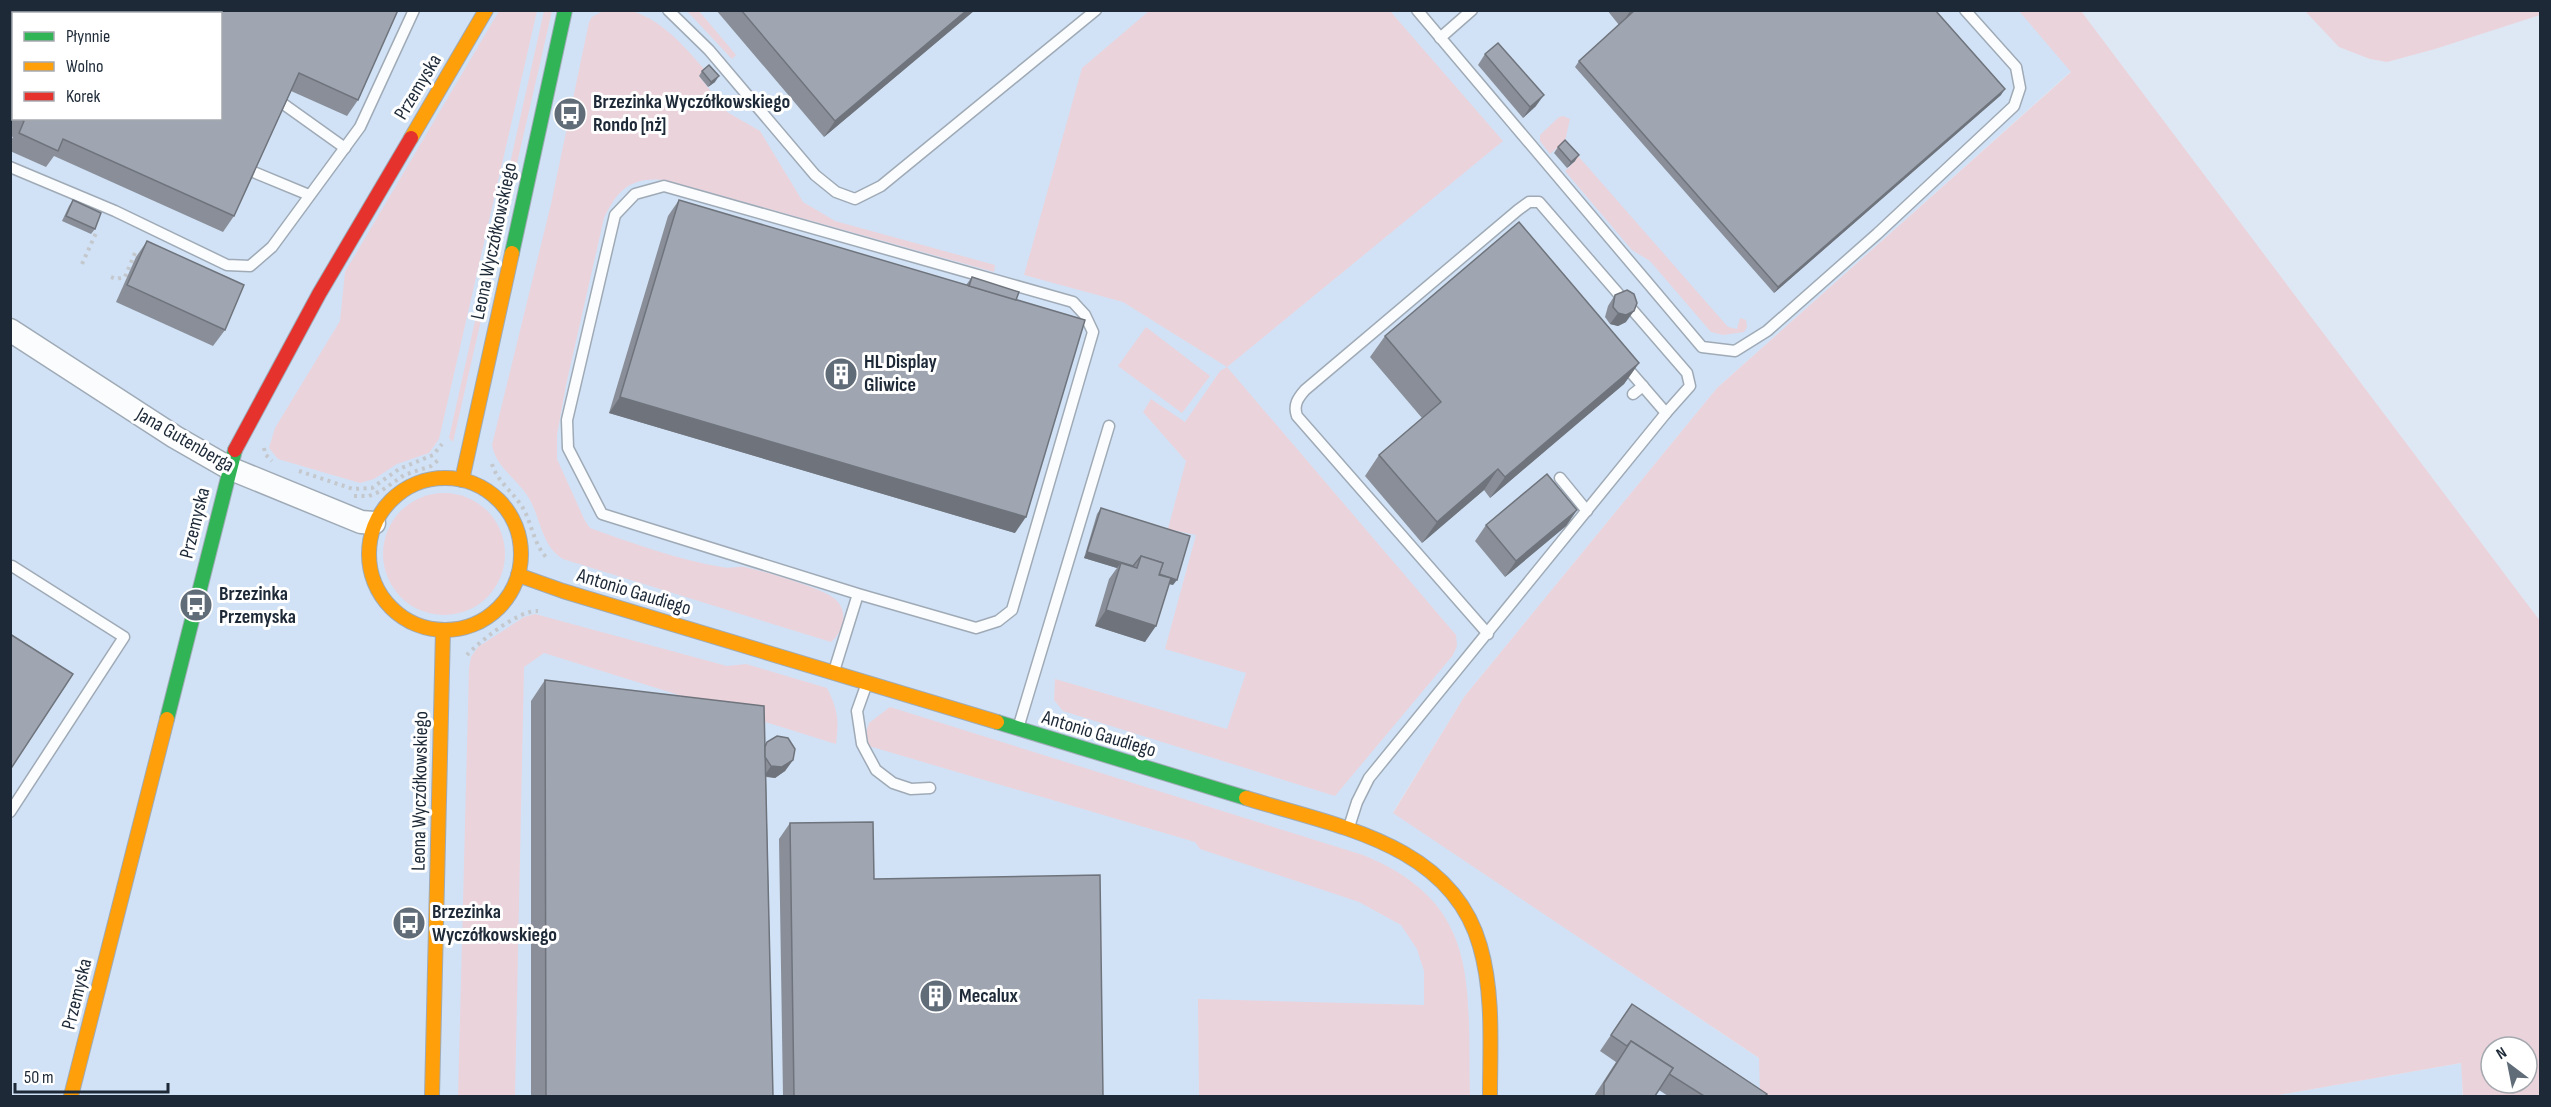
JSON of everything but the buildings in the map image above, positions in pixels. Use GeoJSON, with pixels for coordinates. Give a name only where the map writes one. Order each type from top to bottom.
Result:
{"type":"FeatureCollection","features":[{"type":"Feature","properties":{"kind":"street","name":"Przemyska"},"geometry":{"type":"LineString","coordinates":[[71,1096],[235,449],[319,294],[486,10]]}},
{"type":"Feature","properties":{"kind":"street","name":"Leona Wyczółkowskiego"},"geometry":{"type":"LineString","coordinates":[[462,480],[565,10]]}},
{"type":"Feature","properties":{"kind":"street","name":"Jana Gutenberga"},"geometry":{"type":"LineString","coordinates":[[10,330],[174,437],[229,468],[361,522],[374,523]]}},
{"type":"Feature","properties":{"kind":"street"},"geometry":{"type":"LineString","coordinates":[[441,476],[462,480],[492,495],[501,503],[512,520],[519,535],[521,551],[518,575],[504,602],[484,618],[463,627],[443,630],[423,628],[403,618],[380,592],[370,565],[369,549],[374,523],[390,500],[409,486],[441,476]]}},
{"type":"Feature","properties":{"kind":"street","name":"Antonio Gaudiego"},"geometry":{"type":"LineString","coordinates":[[518,575],[1384,843],[1435,873],[1453,891],[1476,931],[1484,962],[1488,993],[1490,1096]]}},
{"type":"Feature","properties":{"kind":"street","name":"Leona Wyczółkowskiego"},"geometry":{"type":"LineString","coordinates":[[432,1096],[443,630]]}},
{"type":"Feature","properties":{"kind":"lane"},"geometry":{"type":"LineString","coordinates":[[10,167],[115,211],[227,265],[250,266],[273,247],[360,127],[414,10]]}},
{"type":"Feature","properties":{"kind":"lane"},"geometry":{"type":"LineString","coordinates":[[668,10],[709,50],[815,176],[836,192],[855,199],[880,186],[1096,10]]}},
{"type":"Feature","properties":{"kind":"lane"},"geometry":{"type":"LineString","coordinates":[[1417,10],[1702,347],[1736,351],[1776,324],[1877,234],[2014,106],[2020,88],[2016,67],[1965,10]]}},
{"type":"Feature","properties":{"kind":"lane"},"geometry":{"type":"LineString","coordinates":[[1440,38],[1472,10]]}},
{"type":"Feature","properties":{"kind":"lane"},"geometry":{"type":"LineString","coordinates":[[282,102],[345,148]]}},
{"type":"Feature","properties":{"kind":"lane"},"geometry":{"type":"LineString","coordinates":[[251,171],[309,195]]}},
{"type":"Feature","properties":{"kind":"lane"},"geometry":{"type":"LineString","coordinates":[[664,186],[1073,302],[1085,315],[1093,332],[1011,610],[998,621],[976,628],[858,594],[602,514],[568,448],[567,420],[615,215],[634,194],[664,186]]}},
{"type":"Feature","properties":{"kind":"lane"},"geometry":{"type":"LineString","coordinates":[[1348,830],[1357,802],[1369,778],[1488,633],[1666,413],[1690,386],[1687,373],[1539,202],[1529,202],[1506,228],[1305,390],[1296,403],[1295,410],[1297,416],[1488,633]]}},
{"type":"Feature","properties":{"kind":"lane"},"geometry":{"type":"LineString","coordinates":[[1616,355],[1666,413]]}},
{"type":"Feature","properties":{"kind":"lane"},"geometry":{"type":"LineString","coordinates":[[1633,394],[1643,386]]}},
{"type":"Feature","properties":{"kind":"lane"},"geometry":{"type":"LineString","coordinates":[[1018,729],[1109,426]]}},
{"type":"Feature","properties":{"kind":"lane"},"geometry":{"type":"LineString","coordinates":[[1560,478],[1587,511]]}},
{"type":"Feature","properties":{"kind":"lane"},"geometry":{"type":"LineString","coordinates":[[10,812],[124,637],[12,567]]}},
{"type":"Feature","properties":{"kind":"lane"},"geometry":{"type":"LineString","coordinates":[[834,671],[858,594]]}},
{"type":"Feature","properties":{"kind":"lane"},"geometry":{"type":"LineString","coordinates":[[868,683],[857,711],[862,744],[876,770],[894,783],[911,789],[930,788]]}},
{"type":"Feature","properties":{"kind":"path"},"geometry":{"type":"LineString","coordinates":[[82,264],[96,234]]}},
{"type":"Feature","properties":{"kind":"path"},"geometry":{"type":"LineString","coordinates":[[111,277],[116,279],[124,277],[135,253],[144,258]]}},
{"type":"Feature","properties":{"kind":"path"},"geometry":{"type":"LineString","coordinates":[[291,469],[353,489],[372,488],[399,469],[433,455],[445,440]]}},
{"type":"Feature","properties":{"kind":"path"},"geometry":{"type":"LineString","coordinates":[[263,446],[265,454],[281,466]]}},
{"type":"Feature","properties":{"kind":"path"},"geometry":{"type":"LineString","coordinates":[[258,453],[262,460]]}},
{"type":"Feature","properties":{"kind":"path"},"geometry":{"type":"LineString","coordinates":[[347,494],[369,496],[381,491],[404,475],[431,466],[444,455]]}},
{"type":"Feature","properties":{"kind":"path"},"geometry":{"type":"LineString","coordinates":[[491,460],[494,472],[525,511],[538,547],[549,561]]}},
{"type":"Feature","properties":{"kind":"path"},"geometry":{"type":"LineString","coordinates":[[465,657],[481,641],[522,613],[535,610],[545,612]]}},
{"type":"Feature","properties":{"kind":"shaded area"},"geometry":{"type":"Polygon","coordinates":[[[629,10],[643,15],[681,43],[705,70],[699,76],[727,112],[760,131],[803,202],[835,221],[995,265],[994,272],[666,180],[644,180],[628,186],[615,199],[604,218],[557,435],[557,459],[585,521],[590,528],[655,550],[725,568],[752,569],[819,590],[835,599],[842,609],[842,627],[831,642],[563,559],[555,553],[545,538],[527,495],[497,460],[494,453],[492,445],[551,204],[589,22],[592,17],[603,11],[629,10]]]}},
{"type":"Feature","properties":{"kind":"shaded area"},"geometry":{"type":"Polygon","coordinates":[[[2019,10],[2071,71],[1717,388],[1464,697],[1393,812],[1760,1059],[1760,1096],[11,1096],[10,11],[2019,10]]]}},
{"type":"Feature","properties":{"kind":"shaded area"},"geometry":{"type":"Polygon","coordinates":[[[2540,10],[2540,15],[2387,62],[2370,59],[2339,47],[2305,11],[2540,10]]]}},
{"type":"Feature","properties":{"kind":"shaded area"},"geometry":{"type":"Polygon","coordinates":[[[499,11],[537,11],[439,439],[429,453],[397,464],[374,479],[360,483],[278,459],[269,448],[275,428],[340,321],[345,272],[499,11]]]}},
{"type":"Feature","properties":{"kind":"shaded area"},"geometry":{"type":"Polygon","coordinates":[[[544,11],[552,11],[453,442],[449,438],[544,11]]]}},
{"type":"Feature","properties":{"kind":"shaded area"},"geometry":{"type":"Polygon","coordinates":[[[687,11],[699,11],[736,55],[732,59],[687,11]]]}},
{"type":"Feature","properties":{"kind":"shaded area"},"geometry":{"type":"Polygon","coordinates":[[[1149,11],[1390,11],[1503,141],[1227,367],[1123,302],[1024,275],[1082,68],[1149,11]]]}},
{"type":"Feature","properties":{"kind":"shaded area"},"geometry":{"type":"Polygon","coordinates":[[[2019,11],[2081,11],[2540,621],[2540,1096],[2463,1096],[2461,1063],[2273,1096],[1760,1096],[1759,1058],[1393,813],[1464,697],[1717,388],[2071,72],[2019,11]]]}},
{"type":"Feature","properties":{"kind":"shaded area"},"geometry":{"type":"Polygon","coordinates":[[[1563,116],[1570,119],[1565,141],[1728,327],[1737,329],[1740,318],[1746,320],[1747,327],[1744,332],[1723,335],[1711,332],[1650,261],[1632,250],[1565,171],[1576,160],[1562,144],[1550,154],[1540,141],[1540,135],[1563,116]]]}},
{"type":"Feature","properties":{"kind":"shaded area"},"geometry":{"type":"Polygon","coordinates":[[[1146,327],[1210,376],[1182,413],[1118,366],[1146,327]]]}},
{"type":"Feature","properties":{"kind":"shaded area"},"geometry":{"type":"Polygon","coordinates":[[[1227,367],[1456,635],[1457,646],[1453,655],[1335,796],[1063,711],[1054,700],[1055,679],[1227,729],[1246,673],[1165,649],[1196,535],[1168,529],[1186,461],[1143,412],[1151,399],[1185,422],[1220,371],[1227,367]]]}},
{"type":"Feature","properties":{"kind":"shaded area"},"geometry":{"type":"Polygon","coordinates":[[[444,493],[467,498],[487,511],[500,531],[505,554],[500,577],[487,597],[467,610],[444,615],[421,610],[401,597],[388,577],[383,554],[388,531],[401,511],[421,498],[444,493]]]}},
{"type":"Feature","properties":{"kind":"shaded area"},"geometry":{"type":"Polygon","coordinates":[[[535,614],[727,666],[746,664],[827,688],[837,715],[836,744],[544,653],[524,667],[515,1096],[458,1096],[469,668],[471,657],[478,647],[524,617],[535,614]]]}},
{"type":"Feature","properties":{"kind":"shaded area"},"geometry":{"type":"Polygon","coordinates":[[[890,707],[1363,855],[1402,875],[1430,898],[1449,924],[1460,953],[1469,1019],[1470,1096],[1199,1096],[1198,999],[1424,1005],[1424,971],[1417,949],[1401,925],[1359,902],[1200,849],[1195,842],[862,744],[869,723],[890,707]]]}},
{"type":"Feature","properties":{"kind":"shaded area"},"geometry":{"type":"Polygon","coordinates":[[[2462,1063],[2462,1096],[2273,1096],[2462,1063]]]}},
{"type":"Feature","properties":{"kind":"traffic: fast"},"geometry":{"type":"LineString","coordinates":[[512,253],[565,10]]}},
{"type":"Feature","properties":{"kind":"traffic: fast"},"geometry":{"type":"LineString","coordinates":[[167,719],[235,450]]}},
{"type":"Feature","properties":{"kind":"traffic: fast"},"geometry":{"type":"LineString","coordinates":[[997,722],[1246,798]]}},
{"type":"Feature","properties":{"kind":"traffic: slow"},"geometry":{"type":"LineString","coordinates":[[411,138],[486,10]]}},
{"type":"Feature","properties":{"kind":"traffic: slow"},"geometry":{"type":"LineString","coordinates":[[462,480],[512,253]]}},
{"type":"Feature","properties":{"kind":"traffic: slow"},"geometry":{"type":"LineString","coordinates":[[445,478],[460,479],[474,484],[499,500],[515,525],[520,539],[521,554],[520,569],[515,583],[499,608],[474,624],[460,629],[445,630],[430,629],[416,624],[391,608],[375,583],[370,569],[369,554],[370,539],[375,525],[391,500],[416,484],[430,479],[445,478]]}},
{"type":"Feature","properties":{"kind":"traffic: slow"},"geometry":{"type":"LineString","coordinates":[[518,575],[563,591],[997,722]]}},
{"type":"Feature","properties":{"kind":"traffic: slow"},"geometry":{"type":"LineString","coordinates":[[432,1096],[443,630]]}},
{"type":"Feature","properties":{"kind":"traffic: slow"},"geometry":{"type":"LineString","coordinates":[[71,1096],[167,719]]}},
{"type":"Feature","properties":{"kind":"traffic: slow"},"geometry":{"type":"LineString","coordinates":[[1246,798],[1316,818],[1386,844],[1417,861],[1444,883],[1465,911],[1480,946],[1484,964],[1490,1021],[1490,1096]]}},
{"type":"Feature","properties":{"kind":"traffic: jam"},"geometry":{"type":"LineString","coordinates":[[235,450],[319,294],[411,138]]}},
{"type":"Feature","properties":{"kind":"place","name":"Brzezinka Wyczółkowskiego Rondo [nż]"},"geometry":{"type":"Point","coordinates":[570,114]}},
{"type":"Feature","properties":{"kind":"place","name":"HL Display Gliwice"},"geometry":{"type":"Point","coordinates":[841,374]}},
{"type":"Feature","properties":{"kind":"place","name":"Brzezinka Przemyska"},"geometry":{"type":"Point","coordinates":[196,605]}},
{"type":"Feature","properties":{"kind":"place","name":"Brzezinka Wyczółkowskiego"},"geometry":{"type":"Point","coordinates":[409,923]}},
{"type":"Feature","properties":{"kind":"place","name":"Mecalux"},"geometry":{"type":"Point","coordinates":[936,996]}}]}
